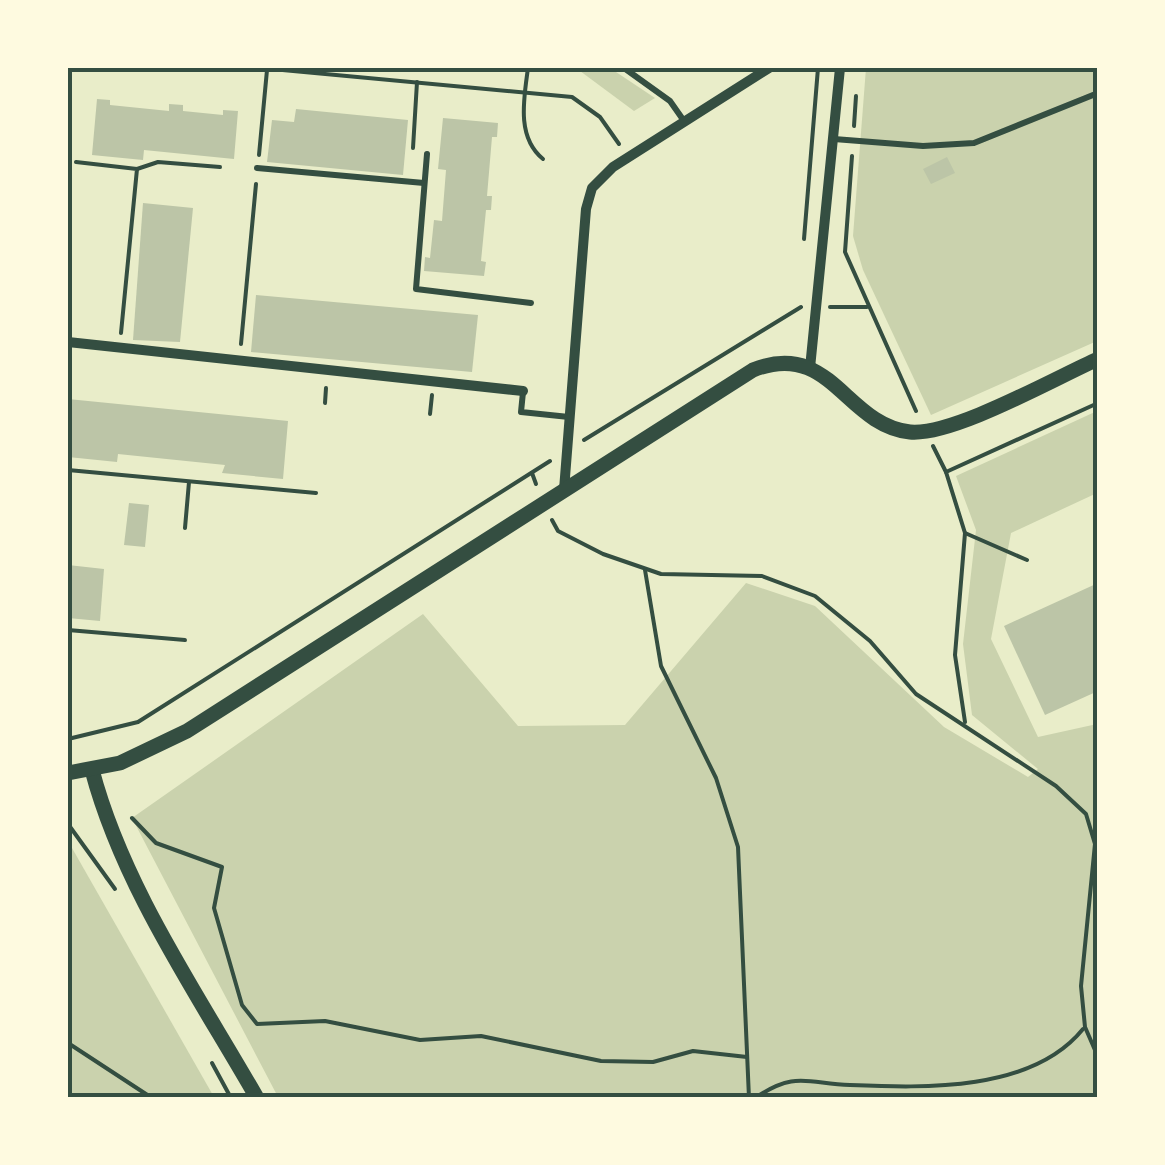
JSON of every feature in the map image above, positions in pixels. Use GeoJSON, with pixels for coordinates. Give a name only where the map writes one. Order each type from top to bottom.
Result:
{"type":"FeatureCollection","features":[{"type":"Feature","properties":{"kind":"street"},"geometry":{"type":"LineString","coordinates":[[564,490],[586,208],[603,174],[770,68]]}},
{"type":"Feature","properties":{"kind":"street"},"geometry":{"type":"LineString","coordinates":[[810,368],[840,68]]}},
{"type":"Feature","properties":{"kind":"street"},"geometry":{"type":"LineString","coordinates":[[68,342],[523,391]]}},
{"type":"Feature","properties":{"kind":"street"},"geometry":{"type":"LineString","coordinates":[[68,773],[120,763],[187,732],[753,370],[778,364],[810,368],[829,378],[874,420],[908,432],[926,432],[955,424],[1098,359]]}},
{"type":"Feature","properties":{"kind":"street"},"geometry":{"type":"LineString","coordinates":[[92,770],[102,810],[131,876],[257,1098]]}},
{"type":"Feature","properties":{"kind":"lane"},"geometry":{"type":"LineString","coordinates":[[624,68],[670,101],[684,121]]}},
{"type":"Feature","properties":{"kind":"lane"},"geometry":{"type":"LineString","coordinates":[[833,138],[923,146],[974,143],[1098,93]]}},
{"type":"Feature","properties":{"kind":"lane"},"geometry":{"type":"LineString","coordinates":[[427,154],[416,289],[530,303]]}},
{"type":"Feature","properties":{"kind":"lane"},"geometry":{"type":"LineString","coordinates":[[257,168],[424,183]]}},
{"type":"Feature","properties":{"kind":"lane"},"geometry":{"type":"LineString","coordinates":[[523,391],[520,412],[568,417]]}},
{"type":"Feature","properties":{"kind":"path"},"geometry":{"type":"LineString","coordinates":[[240,359],[265,68],[572,97],[600,117],[629,157]]}},
{"type":"Feature","properties":{"kind":"path"},"geometry":{"type":"LineString","coordinates":[[528,68],[524,125],[532,150],[544,158]]}},
{"type":"Feature","properties":{"kind":"path"},"geometry":{"type":"LineString","coordinates":[[803,256],[818,68]]}},
{"type":"Feature","properties":{"kind":"path"},"geometry":{"type":"LineString","coordinates":[[417,82],[413,153],[427,154]]}},
{"type":"Feature","properties":{"kind":"path"},"geometry":{"type":"LineString","coordinates":[[856,86],[845,252],[917,414]]}},
{"type":"Feature","properties":{"kind":"path"},"geometry":{"type":"LineString","coordinates":[[76,162],[138,169],[158,162],[220,167]]}},
{"type":"Feature","properties":{"kind":"path"},"geometry":{"type":"LineString","coordinates":[[120,347],[138,169]]}},
{"type":"Feature","properties":{"kind":"path"},"geometry":{"type":"LineString","coordinates":[[68,739],[138,722],[795,308],[800,292]]}},
{"type":"Feature","properties":{"kind":"path"},"geometry":{"type":"LineString","coordinates":[[946,472],[1098,403]]}},
{"type":"Feature","properties":{"kind":"path"},"geometry":{"type":"LineString","coordinates":[[934,448],[946,472],[965,533],[955,655],[966,722]]}},
{"type":"Feature","properties":{"kind":"path"},"geometry":{"type":"LineString","coordinates":[[68,470],[316,493]]}},
{"type":"Feature","properties":{"kind":"path"},"geometry":{"type":"LineString","coordinates":[[532,473],[558,531],[661,574],[762,576],[815,596],[870,641],[916,694],[966,722],[984,742],[1056,786],[1086,814],[1094,844],[1081,986],[1085,1026],[1098,1056]]}},
{"type":"Feature","properties":{"kind":"path"},"geometry":{"type":"LineString","coordinates":[[186,528],[190,482]]}},
{"type":"Feature","properties":{"kind":"path"},"geometry":{"type":"LineString","coordinates":[[965,533],[1027,560]]}},
{"type":"Feature","properties":{"kind":"path"},"geometry":{"type":"LineString","coordinates":[[644,568],[660,666],[716,778],[738,846],[752,1098],[779,1082],[808,1078],[846,1085],[908,1085],[1020,1073],[1069,1046],[1085,1026]]}},
{"type":"Feature","properties":{"kind":"path"},"geometry":{"type":"LineString","coordinates":[[68,630],[185,640]]}},
{"type":"Feature","properties":{"kind":"path"},"geometry":{"type":"LineString","coordinates":[[132,818],[156,844],[222,867],[214,908],[242,1006],[257,1024],[325,1021],[420,1040],[482,1036],[601,1061],[653,1062],[693,1051],[747,1057]]}},
{"type":"Feature","properties":{"kind":"path"},"geometry":{"type":"LineString","coordinates":[[68,922],[68,944]]}},
{"type":"Feature","properties":{"kind":"path"},"geometry":{"type":"LineString","coordinates":[[68,1043],[152,1098]]}},
{"type":"Feature","properties":{"kind":"green space"},"geometry":{"type":"Polygon","coordinates":[[[576,68],[610,68],[655,98],[634,111],[576,68]]]}},
{"type":"Feature","properties":{"kind":"green space"},"geometry":{"type":"Polygon","coordinates":[[[866,68],[1097,68],[1097,341],[931,415],[863,270],[853,236],[866,68]]]}},
{"type":"Feature","properties":{"kind":"green space"},"geometry":{"type":"Polygon","coordinates":[[[1097,411],[1097,493],[1011,533],[991,639],[1038,737],[1097,724],[1097,1097],[278,1097],[132,818],[423,614],[518,726],[625,725],[746,583],[815,606],[944,727],[1028,777],[1038,769],[972,715],[963,644],[976,530],[956,476],[1097,411]]]}},
{"type":"Feature","properties":{"kind":"green space"},"geometry":{"type":"Polygon","coordinates":[[[68,841],[214,1097],[68,1097],[68,841]]]}},
{"type":"Feature","properties":{"kind":"building"},"geometry":{"type":"Polygon","coordinates":[[[97,99],[110,100],[110,105],[169,111],[169,104],[183,105],[183,111],[223,115],[223,110],[238,111],[234,159],[144,150],[143,160],[92,155],[97,99]]]}},
{"type":"Feature","properties":{"kind":"building"},"geometry":{"type":"Polygon","coordinates":[[[296,109],[408,120],[403,175],[267,162],[272,120],[294,122],[296,109]]]}},
{"type":"Feature","properties":{"kind":"building"},"geometry":{"type":"Polygon","coordinates":[[[443,118],[498,123],[497,137],[492,137],[487,196],[492,196],[491,210],[486,210],[481,261],[486,262],[484,276],[424,271],[425,257],[430,258],[434,220],[442,221],[446,170],[438,169],[443,118]]]}},
{"type":"Feature","properties":{"kind":"building"},"geometry":{"type":"Polygon","coordinates":[[[947,157],[955,173],[931,184],[923,169],[947,157]]]}},
{"type":"Feature","properties":{"kind":"building"},"geometry":{"type":"Polygon","coordinates":[[[143,203],[193,208],[180,342],[133,340],[143,203]]]}},
{"type":"Feature","properties":{"kind":"building"},"geometry":{"type":"Polygon","coordinates":[[[256,295],[478,315],[472,372],[251,352],[256,295]]]}},
{"type":"Feature","properties":{"kind":"building"},"geometry":{"type":"Polygon","coordinates":[[[68,399],[288,421],[283,479],[222,473],[225,465],[118,454],[117,462],[68,457],[68,399]]]}},
{"type":"Feature","properties":{"kind":"building"},"geometry":{"type":"Polygon","coordinates":[[[129,503],[149,505],[145,547],[124,545],[129,503]]]}},
{"type":"Feature","properties":{"kind":"building"},"geometry":{"type":"Polygon","coordinates":[[[68,565],[104,569],[100,621],[68,618],[68,565]]]}},
{"type":"Feature","properties":{"kind":"building"},"geometry":{"type":"Polygon","coordinates":[[[1098,583],[1098,691],[1045,715],[1004,626],[1098,583]]]}}]}
